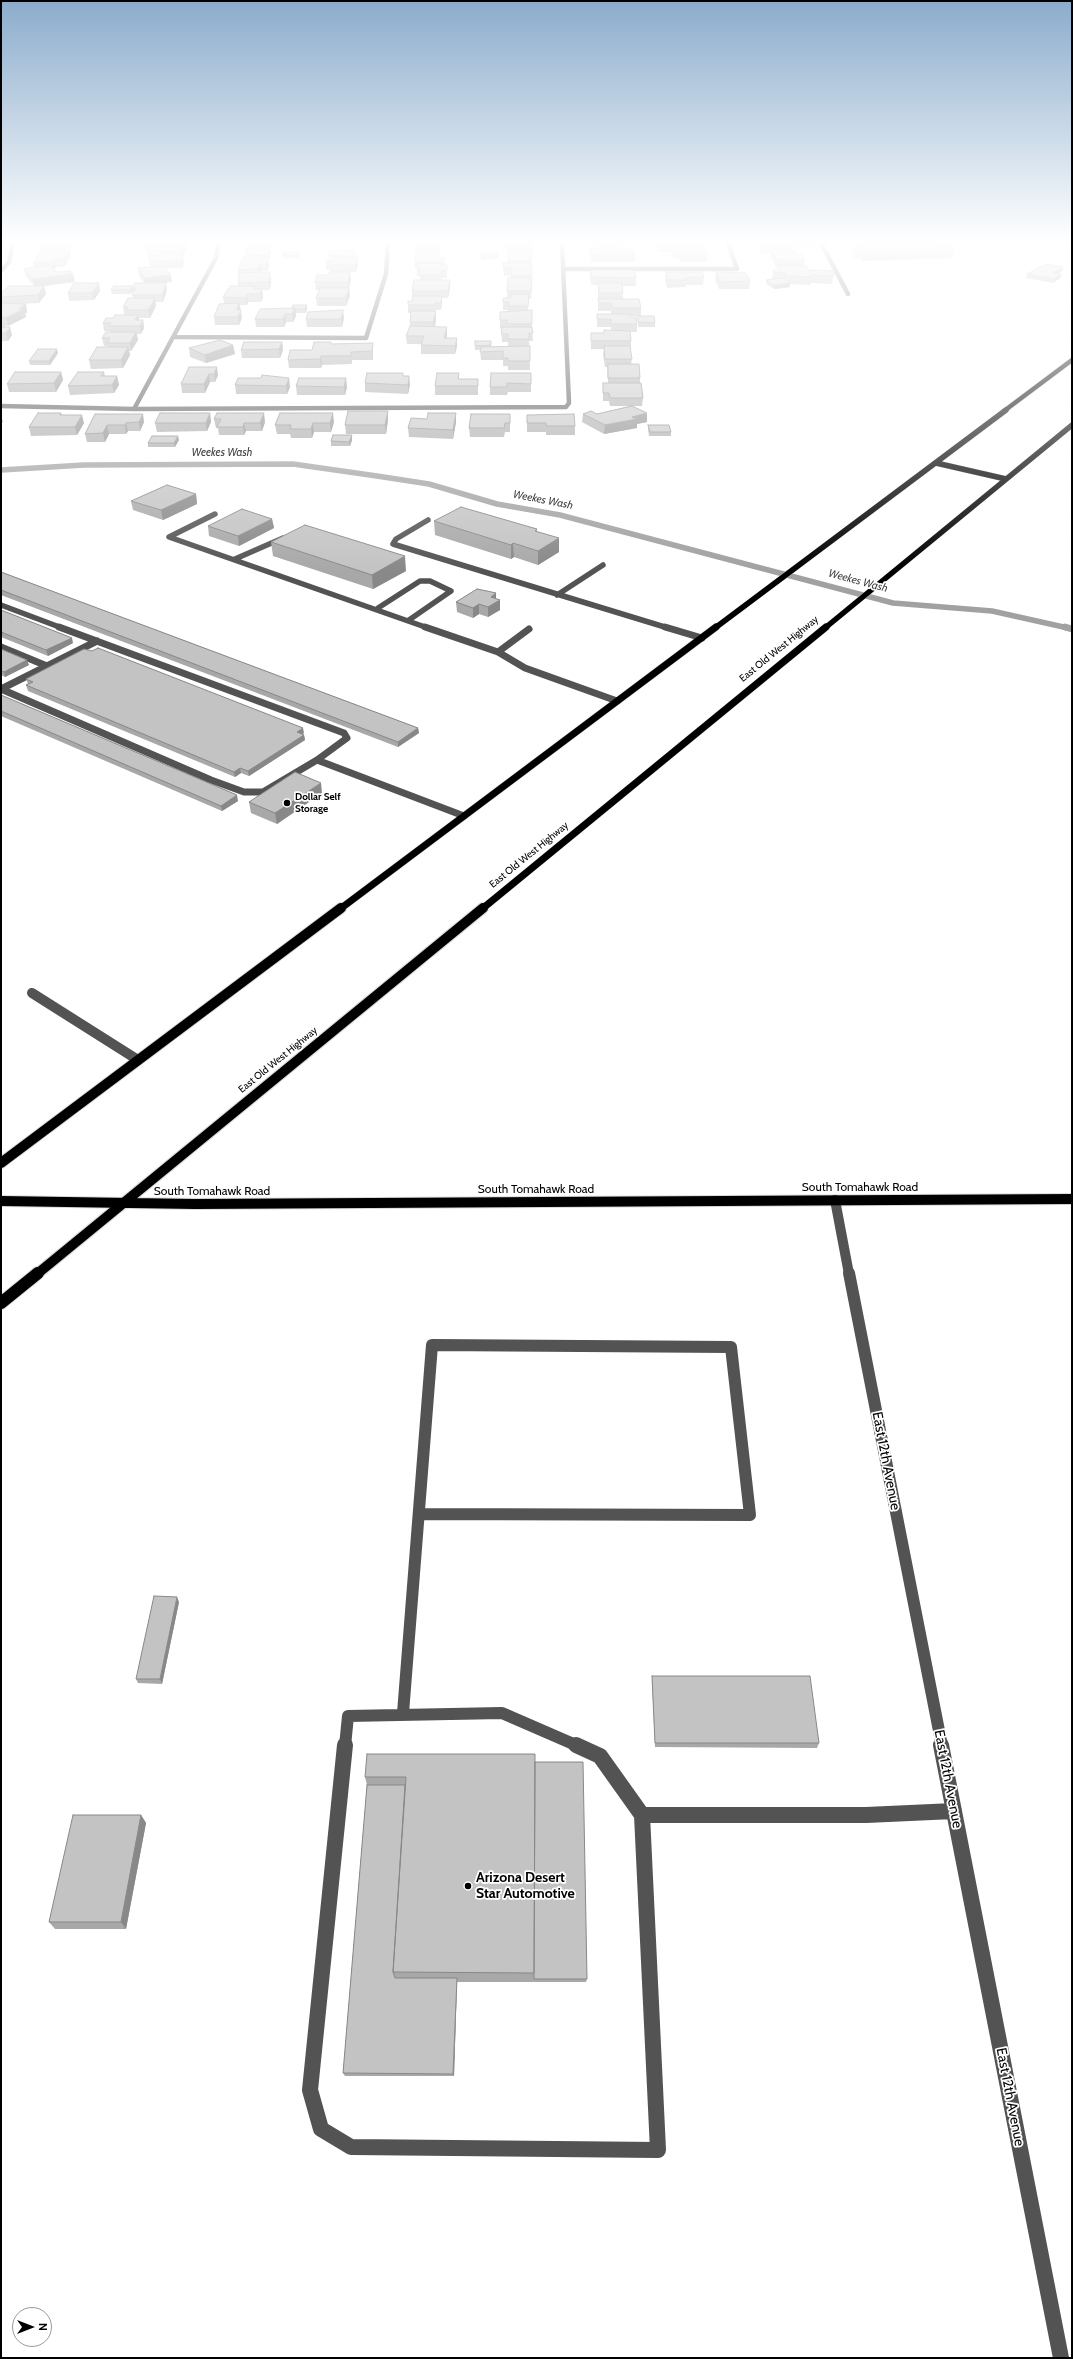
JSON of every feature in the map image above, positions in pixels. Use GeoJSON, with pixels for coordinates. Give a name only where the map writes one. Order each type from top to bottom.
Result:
{"type":"FeatureCollection","features":[{"type":"Feature","properties":{"kind":"main road"},"geometry":{"type":"LineString","coordinates":[[1,1163],[1072,360]]}},
{"type":"Feature","properties":{"kind":"main road","name":"East Old West Highway"},"geometry":{"type":"LineString","coordinates":[[1,1303],[1072,425]]}},
{"type":"Feature","properties":{"kind":"main road"},"geometry":{"type":"LineString","coordinates":[[936,463],[1006,479]]}},
{"type":"Feature","properties":{"kind":"main road","name":"South Tomahawk Road"},"geometry":{"type":"LineString","coordinates":[[1,1201],[122,1204],[1072,1199]]}},
{"type":"Feature","properties":{"kind":"street"},"geometry":{"type":"LineString","coordinates":[[134,408],[166,353]]}},
{"type":"Feature","properties":{"kind":"street"},"geometry":{"type":"LineString","coordinates":[[1,406],[134,408],[566,407],[569,403],[567,353]]}},
{"type":"Feature","properties":{"kind":"street"},"geometry":{"type":"LineString","coordinates":[[215,514],[169,536],[378,608],[498,652],[525,668],[617,701]]}},
{"type":"Feature","properties":{"kind":"street"},"geometry":{"type":"LineString","coordinates":[[428,520],[396,539],[393,544],[702,638]]}},
{"type":"Feature","properties":{"kind":"street"},"geometry":{"type":"LineString","coordinates":[[235,559],[287,536]]}},
{"type":"Feature","properties":{"kind":"street"},"geometry":{"type":"LineString","coordinates":[[557,595],[603,565]]}},
{"type":"Feature","properties":{"kind":"street"},"geometry":{"type":"LineString","coordinates":[[378,608],[420,581],[430,581],[444,586],[451,591],[409,620]]}},
{"type":"Feature","properties":{"kind":"street"},"geometry":{"type":"LineString","coordinates":[[1,605],[344,733],[348,738],[317,760],[263,792],[244,792],[211,780],[1,689]]}},
{"type":"Feature","properties":{"kind":"street"},"geometry":{"type":"LineString","coordinates":[[498,652],[529,629]]}},
{"type":"Feature","properties":{"kind":"street"},"geometry":{"type":"LineString","coordinates":[[1,689],[97,641]]}},
{"type":"Feature","properties":{"kind":"street"},"geometry":{"type":"LineString","coordinates":[[1,646],[47,666]]}},
{"type":"Feature","properties":{"kind":"street"},"geometry":{"type":"LineString","coordinates":[[317,760],[464,816]]}},
{"type":"Feature","properties":{"kind":"street"},"geometry":{"type":"LineString","coordinates":[[32,993],[138,1060]]}},
{"type":"Feature","properties":{"kind":"street","name":"East 12th Avenue"},"geometry":{"type":"LineString","coordinates":[[835,1200],[1060,2358]]}},
{"type":"Feature","properties":{"kind":"street"},"geometry":{"type":"LineString","coordinates":[[403,1713],[432,1345],[731,1347],[750,1515],[419,1514]]}},
{"type":"Feature","properties":{"kind":"street"},"geometry":{"type":"LineString","coordinates":[[403,1713],[502,1713],[600,1756],[642,1815],[658,2150],[351,2148],[321,2129],[310,2090],[348,1716],[403,1713]]}},
{"type":"Feature","properties":{"kind":"street"},"geometry":{"type":"LineString","coordinates":[[642,1815],[866,1815],[954,1811]]}},
{"type":"Feature","properties":{"kind":"building"},"geometry":{"type":"Polygon","coordinates":[[[35,353],[54,353],[49,361],[29,361],[35,353]]]}},
{"type":"Feature","properties":{"kind":"building"},"geometry":{"type":"Polygon","coordinates":[[[93,353],[125,353],[121,360],[89,360],[93,353]]]}},
{"type":"Feature","properties":{"kind":"building"},"geometry":{"type":"Polygon","coordinates":[[[289,353],[351,353],[351,356],[321,356],[320,359],[288,360],[289,353]]]}},
{"type":"Feature","properties":{"kind":"building"},"geometry":{"type":"Polygon","coordinates":[[[503,353],[530,353],[530,361],[508,361],[508,358],[503,358],[503,353]]]}},
{"type":"Feature","properties":{"kind":"building"},"geometry":{"type":"Polygon","coordinates":[[[605,353],[631,353],[632,359],[605,359],[605,353]]]}},
{"type":"Feature","properties":{"kind":"building"},"geometry":{"type":"Polygon","coordinates":[[[608,364],[639,364],[640,378],[608,378],[608,364]]]}},
{"type":"Feature","properties":{"kind":"building"},"geometry":{"type":"Polygon","coordinates":[[[189,367],[217,367],[214,374],[209,374],[204,384],[181,384],[189,367]]]}},
{"type":"Feature","properties":{"kind":"building"},"geometry":{"type":"Polygon","coordinates":[[[15,372],[61,372],[54,383],[7,384],[15,372]]]}},
{"type":"Feature","properties":{"kind":"building"},"geometry":{"type":"Polygon","coordinates":[[[78,372],[104,372],[101,376],[117,376],[112,385],[68,386],[78,372]]]}},
{"type":"Feature","properties":{"kind":"building"},"geometry":{"type":"Polygon","coordinates":[[[367,373],[403,373],[403,376],[409,376],[408,385],[365,383],[367,373]]]}},
{"type":"Feature","properties":{"kind":"building"},"geometry":{"type":"Polygon","coordinates":[[[437,373],[459,373],[458,379],[478,379],[478,386],[435,386],[437,373]]]}},
{"type":"Feature","properties":{"kind":"building"},"geometry":{"type":"Polygon","coordinates":[[[491,373],[531,373],[531,384],[507,383],[507,387],[490,387],[491,373]]]}},
{"type":"Feature","properties":{"kind":"building"},"geometry":{"type":"Polygon","coordinates":[[[262,375],[289,378],[286,386],[235,385],[238,378],[261,378],[262,375]]]}},
{"type":"Feature","properties":{"kind":"building"},"geometry":{"type":"Polygon","coordinates":[[[299,378],[346,378],[344,387],[296,386],[299,378]]]}},
{"type":"Feature","properties":{"kind":"building"},"geometry":{"type":"Polygon","coordinates":[[[603,383],[641,383],[643,398],[610,398],[609,393],[603,393],[603,383]]]}},
{"type":"Feature","properties":{"kind":"building"},"geometry":{"type":"Polygon","coordinates":[[[632,406],[647,413],[632,417],[637,419],[605,425],[583,414],[591,411],[597,414],[632,406]]]}},
{"type":"Feature","properties":{"kind":"building"},"geometry":{"type":"Polygon","coordinates":[[[348,411],[388,411],[385,425],[345,425],[348,411]]]}},
{"type":"Feature","properties":{"kind":"building"},"geometry":{"type":"Polygon","coordinates":[[[38,413],[82,415],[75,427],[29,427],[38,413]]]}},
{"type":"Feature","properties":{"kind":"building"},"geometry":{"type":"Polygon","coordinates":[[[160,413],[210,413],[206,423],[155,423],[160,413]]]}},
{"type":"Feature","properties":{"kind":"building"},"geometry":{"type":"Polygon","coordinates":[[[217,413],[264,413],[260,423],[244,423],[243,427],[217,427],[221,419],[214,419],[217,413]]]}},
{"type":"Feature","properties":{"kind":"building"},"geometry":{"type":"Polygon","coordinates":[[[280,413],[333,413],[330,423],[313,423],[311,429],[290,429],[291,425],[275,425],[280,413]]]}},
{"type":"Feature","properties":{"kind":"building"},"geometry":{"type":"Polygon","coordinates":[[[428,413],[456,413],[453,430],[408,428],[411,418],[427,419],[428,413]]]}},
{"type":"Feature","properties":{"kind":"building"},"geometry":{"type":"Polygon","coordinates":[[[95,414],[143,414],[139,422],[126,423],[125,425],[107,425],[103,433],[85,434],[95,414]]]}},
{"type":"Feature","properties":{"kind":"building"},"geometry":{"type":"Polygon","coordinates":[[[471,414],[510,414],[510,423],[505,423],[504,428],[469,428],[471,414]]]}},
{"type":"Feature","properties":{"kind":"building"},"geometry":{"type":"Polygon","coordinates":[[[574,414],[575,426],[546,426],[546,423],[527,423],[527,415],[574,414]]]}},
{"type":"Feature","properties":{"kind":"building"},"geometry":{"type":"Polygon","coordinates":[[[648,425],[669,425],[671,432],[650,432],[648,425]]]}},
{"type":"Feature","properties":{"kind":"building"},"geometry":{"type":"Polygon","coordinates":[[[333,435],[352,435],[349,442],[331,441],[333,435]]]}},
{"type":"Feature","properties":{"kind":"building"},"geometry":{"type":"Polygon","coordinates":[[[152,436],[178,436],[174,443],[148,443],[152,436]]]}},
{"type":"Feature","properties":{"kind":"building"},"geometry":{"type":"Polygon","coordinates":[[[167,485],[196,494],[161,510],[131,501],[167,485]]]}},
{"type":"Feature","properties":{"kind":"building"},"geometry":{"type":"Polygon","coordinates":[[[461,507],[537,529],[535,531],[559,538],[538,551],[513,543],[511,545],[434,521],[461,507]]]}},
{"type":"Feature","properties":{"kind":"building"},"geometry":{"type":"Polygon","coordinates":[[[242,509],[272,519],[238,536],[208,526],[242,509]]]}},
{"type":"Feature","properties":{"kind":"building"},"geometry":{"type":"Polygon","coordinates":[[[305,525],[405,556],[372,575],[271,542],[305,525]]]}},
{"type":"Feature","properties":{"kind":"building"},"geometry":{"type":"Polygon","coordinates":[[[1,572],[418,728],[398,742],[1,590],[1,572]]]}},
{"type":"Feature","properties":{"kind":"building"},"geometry":{"type":"Polygon","coordinates":[[[477,589],[496,593],[491,597],[500,600],[488,607],[479,604],[473,608],[456,602],[477,589]]]}},
{"type":"Feature","properties":{"kind":"building"},"geometry":{"type":"Polygon","coordinates":[[[1,610],[72,638],[46,650],[1,632],[1,610]]]}},
{"type":"Feature","properties":{"kind":"building"},"geometry":{"type":"Polygon","coordinates":[[[98,648],[303,728],[297,732],[304,735],[248,771],[240,768],[234,772],[26,685],[33,682],[26,679],[84,649],[92,651],[98,648]]]}},
{"type":"Feature","properties":{"kind":"building"},"geometry":{"type":"Polygon","coordinates":[[[1,649],[27,660],[4,672],[1,671],[1,649]]]}},
{"type":"Feature","properties":{"kind":"building"},"geometry":{"type":"Polygon","coordinates":[[[1,695],[237,795],[221,806],[1,711],[1,695]]]}},
{"type":"Feature","properties":{"kind":"building"},"geometry":{"type":"Polygon","coordinates":[[[295,772],[321,783],[275,813],[249,802],[295,772]]]}},
{"type":"Feature","properties":{"kind":"building"},"geometry":{"type":"Polygon","coordinates":[[[154,1596],[177,1597],[160,1679],[136,1679],[154,1596]]]}},
{"type":"Feature","properties":{"kind":"building"},"geometry":{"type":"Polygon","coordinates":[[[652,1676],[810,1676],[819,1743],[655,1743],[652,1676]]]}},
{"type":"Feature","properties":{"kind":"building","name":"Arizona Desert Star Automotive"},"geometry":{"type":"Polygon","coordinates":[[[367,1754],[535,1754],[534,1973],[393,1972],[406,1777],[365,1777],[367,1754]]]}},
{"type":"Feature","properties":{"kind":"building"},"geometry":{"type":"Polygon","coordinates":[[[535,1762],[583,1762],[587,1979],[534,1979],[535,1762]]]}},
{"type":"Feature","properties":{"kind":"building"},"geometry":{"type":"Polygon","coordinates":[[[367,1785],[405,1785],[393,1972],[395,1978],[457,1978],[453,2074],[343,2073],[367,1785]]]}},
{"type":"Feature","properties":{"kind":"building"},"geometry":{"type":"Polygon","coordinates":[[[73,1815],[141,1815],[121,1922],[49,1922],[73,1815]]]}},
{"type":"Feature","properties":{"kind":"waterway","name":"Weekes Wash"},"geometry":{"type":"LineString","coordinates":[[1,470],[84,465],[293,464],[377,476],[429,484],[497,504],[560,515],[893,603],[992,611],[1068,628]]}},
{"type":"Feature","properties":{"kind":"waterway","name":"Weekes Wash"},"geometry":{"type":"LineString","coordinates":[[1065,627],[1072,629]]}},
{"type":"Feature","properties":{"kind":"place","name":"Dollar Self Storage"},"geometry":{"type":"Point","coordinates":[287,803]}},
{"type":"Feature","properties":{"kind":"place","name":"Arizona Desert Star Automotive"},"geometry":{"type":"Point","coordinates":[468,1886]}}]}
